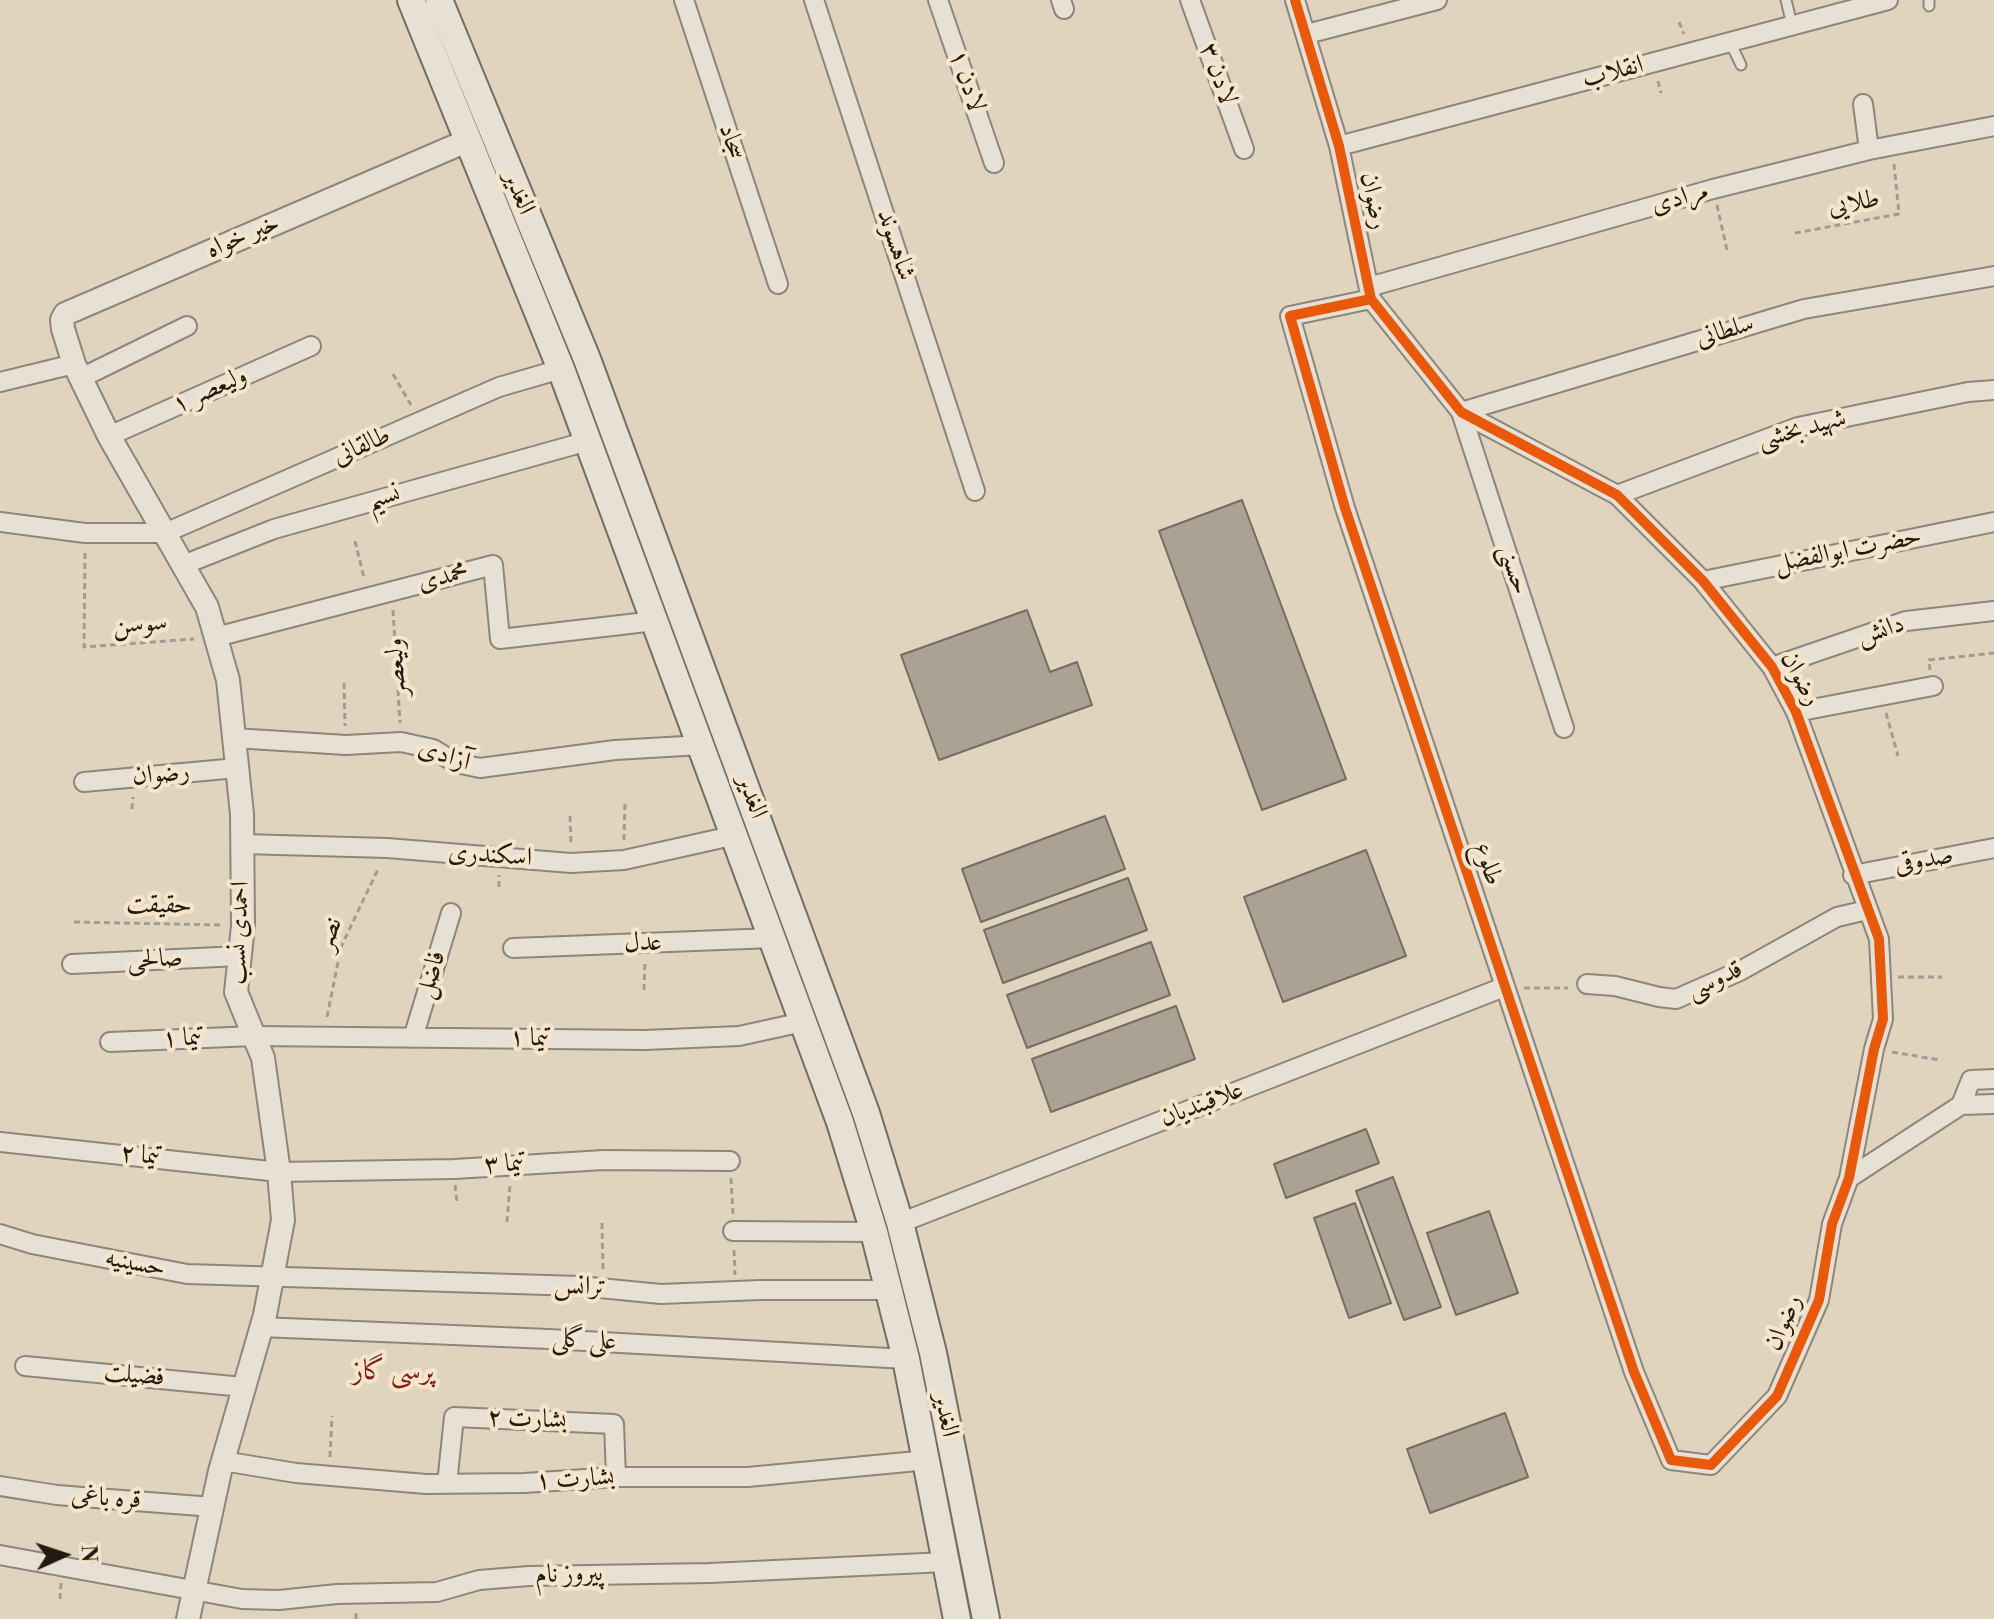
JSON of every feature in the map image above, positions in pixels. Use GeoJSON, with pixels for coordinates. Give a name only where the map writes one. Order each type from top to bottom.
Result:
{"type":"FeatureCollection","features":[{"type":"Feature","properties":{"kind":"main road","name":"الغدیر"},"geometry":{"type":"LineString","coordinates":[[411,0],[561,369],[840,1122],[874,1232],[906,1359],[957,1619]]}},
{"type":"Feature","properties":{"kind":"main road","name":"الغدیر"},"geometry":{"type":"LineString","coordinates":[[439,0],[592,374],[866,1113],[900,1223],[933,1353],[986,1619]]}},
{"type":"Feature","properties":{"kind":"main road"},"geometry":{"type":"LineString","coordinates":[[874,1232],[900,1223]]}},
{"type":"Feature","properties":{"kind":"street","name":"سجاد"},"geometry":{"type":"LineString","coordinates":[[684,0],[778,284]]}},
{"type":"Feature","properties":{"kind":"street","name":"شاهسوند"},"geometry":{"type":"LineString","coordinates":[[814,0],[975,491]]}},
{"type":"Feature","properties":{"kind":"street","name":"لادن ۱"},"geometry":{"type":"LineString","coordinates":[[938,0],[994,163]]}},
{"type":"Feature","properties":{"kind":"street","name":"لادن ۳"},"geometry":{"type":"LineString","coordinates":[[1190,0],[1244,149]]}},
{"type":"Feature","properties":{"kind":"street","name":"رضوان"},"geometry":{"type":"LineString","coordinates":[[1295,0],[1339,146],[1370,293],[1461,412],[1617,495],[1703,581],[1772,667],[1796,712],[1853,875],[1879,939],[1883,1019],[1874,1049],[1849,1178],[1832,1224],[1819,1300],[1777,1396],[1711,1465]]}},
{"type":"Feature","properties":{"kind":"street"},"geometry":{"type":"LineString","coordinates":[[1307,34],[1437,0]]}},
{"type":"Feature","properties":{"kind":"street","name":"انقلاب"},"geometry":{"type":"LineString","coordinates":[[1339,146],[1888,0]]}},
{"type":"Feature","properties":{"kind":"street"},"geometry":{"type":"LineString","coordinates":[[1863,104],[1869,150]]}},
{"type":"Feature","properties":{"kind":"street","name":"مرادی"},"geometry":{"type":"LineString","coordinates":[[1370,293],[1713,189],[1869,150],[1994,126]]}},
{"type":"Feature","properties":{"kind":"street","name":"خیر خواه"},"geometry":{"type":"LineString","coordinates":[[78,371],[63,329],[65,314],[469,140]]}},
{"type":"Feature","properties":{"kind":"street","name":"سلطانی"},"geometry":{"type":"LineString","coordinates":[[1461,412],[1804,309],[1994,276]]}},
{"type":"Feature","properties":{"kind":"street","name":"طلوع"},"geometry":{"type":"LineString","coordinates":[[1370,293],[1290,316],[1345,508],[1634,1372],[1671,1460],[1711,1465]]}},
{"type":"Feature","properties":{"kind":"street"},"geometry":{"type":"LineString","coordinates":[[0,382],[78,371],[187,326]]}},
{"type":"Feature","properties":{"kind":"street","name":"ولیعصر ۱"},"geometry":{"type":"LineString","coordinates":[[109,436],[311,346]]}},
{"type":"Feature","properties":{"kind":"street","name":"طالقانی"},"geometry":{"type":"LineString","coordinates":[[165,533],[499,387],[561,369]]}},
{"type":"Feature","properties":{"kind":"street","name":"احمدی نسب"},"geometry":{"type":"LineString","coordinates":[[78,371],[109,436],[207,607],[228,680],[242,844],[243,926],[236,992],[263,1058],[279,1172],[283,1220],[272,1279],[223,1461],[188,1619]]}},
{"type":"Feature","properties":{"kind":"street","name":"شهید بخشی"},"geometry":{"type":"LineString","coordinates":[[1617,495],[1798,427],[1968,392],[1994,390]]}},
{"type":"Feature","properties":{"kind":"street","name":"حسنی"},"geometry":{"type":"LineString","coordinates":[[1461,412],[1564,728]]}},
{"type":"Feature","properties":{"kind":"street","name":"نسیم"},"geometry":{"type":"LineString","coordinates":[[183,565],[274,529],[588,441]]}},
{"type":"Feature","properties":{"kind":"street"},"geometry":{"type":"LineString","coordinates":[[0,522],[85,533],[165,533]]}},
{"type":"Feature","properties":{"kind":"street","name":"حضرت ابوالفضل"},"geometry":{"type":"LineString","coordinates":[[1703,581],[1994,522]]}},
{"type":"Feature","properties":{"kind":"street","name":"محمدی"},"geometry":{"type":"LineString","coordinates":[[216,637],[493,565],[500,639],[655,621]]}},
{"type":"Feature","properties":{"kind":"street","name":"دانش"},"geometry":{"type":"LineString","coordinates":[[1772,667],[1906,621],[1994,611]]}},
{"type":"Feature","properties":{"kind":"street"},"geometry":{"type":"LineString","coordinates":[[1796,712],[1933,686]]}},
{"type":"Feature","properties":{"kind":"street","name":"آزادی"},"geometry":{"type":"LineString","coordinates":[[234,738],[346,745],[401,742],[433,749],[456,763],[480,768],[615,750],[702,745]]}},
{"type":"Feature","properties":{"kind":"street","name":"رضوان"},"geometry":{"type":"LineString","coordinates":[[84,782],[237,768]]}},
{"type":"Feature","properties":{"kind":"street","name":"اسکندری"},"geometry":{"type":"LineString","coordinates":[[242,844],[387,848],[571,863],[624,860],[736,835]]}},
{"type":"Feature","properties":{"kind":"street","name":"صدوقی"},"geometry":{"type":"LineString","coordinates":[[1853,875],[1994,848]]}},
{"type":"Feature","properties":{"kind":"street","name":"قدوسی"},"geometry":{"type":"LineString","coordinates":[[1587,984],[1615,986],[1676,999],[1740,971],[1837,917],[1867,910]]}},
{"type":"Feature","properties":{"kind":"street","name":"فاضل"},"geometry":{"type":"LineString","coordinates":[[413,1038],[451,913]]}},
{"type":"Feature","properties":{"kind":"street","name":"عدل"},"geometry":{"type":"LineString","coordinates":[[513,948],[773,938]]}},
{"type":"Feature","properties":{"kind":"street","name":"صالحی"},"geometry":{"type":"LineString","coordinates":[[72,964],[239,956]]}},
{"type":"Feature","properties":{"kind":"street","name":"علاقبندیان"},"geometry":{"type":"LineString","coordinates":[[900,1223],[1504,987]]}},
{"type":"Feature","properties":{"kind":"street","name":"تیما ۱"},"geometry":{"type":"LineString","coordinates":[[254,1036],[661,1039],[739,1036],[803,1022]]}},
{"type":"Feature","properties":{"kind":"street","name":"۱ تیما"},"geometry":{"type":"LineString","coordinates":[[110,1042],[254,1036]]}},
{"type":"Feature","properties":{"kind":"street"},"geometry":{"type":"LineString","coordinates":[[1961,1105],[1971,1080],[1994,1079]]}},
{"type":"Feature","properties":{"kind":"street"},"geometry":{"type":"LineString","coordinates":[[1849,1178],[1961,1105],[1994,1104]]}},
{"type":"Feature","properties":{"kind":"street","name":"تیما ۲"},"geometry":{"type":"LineString","coordinates":[[0,1142],[279,1172]]}},
{"type":"Feature","properties":{"kind":"street","name":"تیما ۳"},"geometry":{"type":"LineString","coordinates":[[279,1172],[454,1169],[604,1160],[730,1161]]}},
{"type":"Feature","properties":{"kind":"street"},"geometry":{"type":"LineString","coordinates":[[733,1231],[874,1232]]}},
{"type":"Feature","properties":{"kind":"street","name":"حسینیه"},"geometry":{"type":"LineString","coordinates":[[0,1234],[32,1244],[187,1274],[272,1279]]}},
{"type":"Feature","properties":{"kind":"street","name":"ترانس"},"geometry":{"type":"LineString","coordinates":[[272,1279],[415,1280],[603,1288],[661,1294],[889,1290]]}},
{"type":"Feature","properties":{"kind":"street","name":"علی گلی"},"geometry":{"type":"LineString","coordinates":[[261,1327],[906,1359]]}},
{"type":"Feature","properties":{"kind":"street","name":"فضیلت"},"geometry":{"type":"LineString","coordinates":[[25,1366],[243,1387]]}},
{"type":"Feature","properties":{"kind":"street","name":"بشارت ۲"},"geometry":{"type":"LineString","coordinates":[[447,1484],[454,1417],[614,1424],[616,1477]]}},
{"type":"Feature","properties":{"kind":"street","name":"بشارت ۱"},"geometry":{"type":"LineString","coordinates":[[223,1461],[328,1477],[447,1484],[616,1477],[748,1477],[928,1460]]}},
{"type":"Feature","properties":{"kind":"street","name":"قره باغی"},"geometry":{"type":"LineString","coordinates":[[0,1486],[57,1495],[213,1507]]}},
{"type":"Feature","properties":{"kind":"street","name":"پیروز نام"},"geometry":{"type":"LineString","coordinates":[[0,1555],[242,1599],[279,1600],[337,1594],[437,1592],[479,1580],[529,1576],[710,1573],[946,1562]]}},
{"type":"Feature","properties":{"kind":"lane"},"geometry":{"type":"LineString","coordinates":[[1786,0],[1792,25]]}},
{"type":"Feature","properties":{"kind":"lane"},"geometry":{"type":"LineString","coordinates":[[1730,42],[1741,65]]}},
{"type":"Feature","properties":{"kind":"path"},"geometry":{"type":"LineString","coordinates":[[1713,189],[1727,250]]}},
{"type":"Feature","properties":{"kind":"path"},"geometry":{"type":"LineString","coordinates":[[393,374],[421,421]]}},
{"type":"Feature","properties":{"kind":"path"},"geometry":{"type":"LineString","coordinates":[[355,541],[370,597]]}},
{"type":"Feature","properties":{"kind":"path"},"geometry":{"type":"LineString","coordinates":[[1933,686],[1929,660],[1994,653]]}},
{"type":"Feature","properties":{"kind":"path"},"geometry":{"type":"LineString","coordinates":[[344,683],[346,745]]}},
{"type":"Feature","properties":{"kind":"path"},"geometry":{"type":"LineString","coordinates":[[1880,695],[1898,756]]}},
{"type":"Feature","properties":{"kind":"path"},"geometry":{"type":"LineString","coordinates":[[624,860],[625,803]]}},
{"type":"Feature","properties":{"kind":"path"},"geometry":{"type":"LineString","coordinates":[[570,816],[571,863]]}},
{"type":"Feature","properties":{"kind":"path"},"geometry":{"type":"LineString","coordinates":[[644,990],[646,944]]}},
{"type":"Feature","properties":{"kind":"path"},"geometry":{"type":"LineString","coordinates":[[1881,977],[1942,977]]}},
{"type":"Feature","properties":{"kind":"path"},"geometry":{"type":"LineString","coordinates":[[1504,987],[1559,990],[1587,984]]}},
{"type":"Feature","properties":{"kind":"path"},"geometry":{"type":"LineString","coordinates":[[1874,1049],[1940,1060]]}},
{"type":"Feature","properties":{"kind":"path"},"geometry":{"type":"LineString","coordinates":[[507,1222],[512,1164]]}},
{"type":"Feature","properties":{"kind":"path"},"geometry":{"type":"LineString","coordinates":[[602,1223],[603,1288]]}},
{"type":"Feature","properties":{"kind":"path"},"geometry":{"type":"LineString","coordinates":[[328,1477],[332,1416]]}},
{"type":"Feature","properties":{"kind":"building"},"geometry":{"type":"Polygon","coordinates":[[[1242,500],[1346,779],[1262,810],[1159,531],[1242,500]]]}},
{"type":"Feature","properties":{"kind":"building"},"geometry":{"type":"Polygon","coordinates":[[[1027,610],[1050,672],[1077,662],[1092,705],[939,760],[901,655],[1027,610]]]}},
{"type":"Feature","properties":{"kind":"building"},"geometry":{"type":"Polygon","coordinates":[[[1105,816],[1125,869],[981,922],[962,869],[1105,816]]]}},
{"type":"Feature","properties":{"kind":"building"},"geometry":{"type":"Polygon","coordinates":[[[1366,850],[1406,956],[1283,1002],[1244,897],[1366,850]]]}},
{"type":"Feature","properties":{"kind":"building"},"geometry":{"type":"Polygon","coordinates":[[[1128,878],[1147,930],[1003,983],[984,930],[1128,878]]]}},
{"type":"Feature","properties":{"kind":"building"},"geometry":{"type":"Polygon","coordinates":[[[1151,942],[1170,995],[1027,1048],[1007,995],[1151,942]]]}},
{"type":"Feature","properties":{"kind":"building"},"geometry":{"type":"Polygon","coordinates":[[[1176,1006],[1195,1059],[1051,1112],[1032,1059],[1176,1006]]]}},
{"type":"Feature","properties":{"kind":"building"},"geometry":{"type":"Polygon","coordinates":[[[1366,1129],[1379,1163],[1286,1198],[1274,1164],[1366,1129]]]}},
{"type":"Feature","properties":{"kind":"building"},"geometry":{"type":"Polygon","coordinates":[[[1393,1177],[1441,1307],[1404,1320],[1356,1191],[1393,1177]]]}},
{"type":"Feature","properties":{"kind":"building"},"geometry":{"type":"Polygon","coordinates":[[[1355,1203],[1391,1303],[1349,1318],[1314,1218],[1355,1203]]]}},
{"type":"Feature","properties":{"kind":"building"},"geometry":{"type":"Polygon","coordinates":[[[1489,1211],[1518,1293],[1456,1315],[1427,1233],[1489,1211]]]}},
{"type":"Feature","properties":{"kind":"building"},"geometry":{"type":"Polygon","coordinates":[[[1505,1413],[1528,1477],[1430,1513],[1407,1449],[1505,1413]]]}},
{"type":"Feature","properties":{"kind":"cycle path"},"geometry":{"type":"LineString","coordinates":[[1295,0],[1339,146],[1371,299],[1461,412],[1617,495],[1703,581],[1772,667],[1796,712],[1879,939],[1883,1019],[1874,1049],[1849,1178],[1832,1224],[1819,1300],[1777,1396],[1711,1465],[1671,1460],[1634,1372],[1345,508],[1290,316],[1371,299]]}},
{"type":"Feature","properties":{"kind":"district","name":"پرسی گاز"},"geometry":{"type":"Point","coordinates":[393,1372]}}]}
